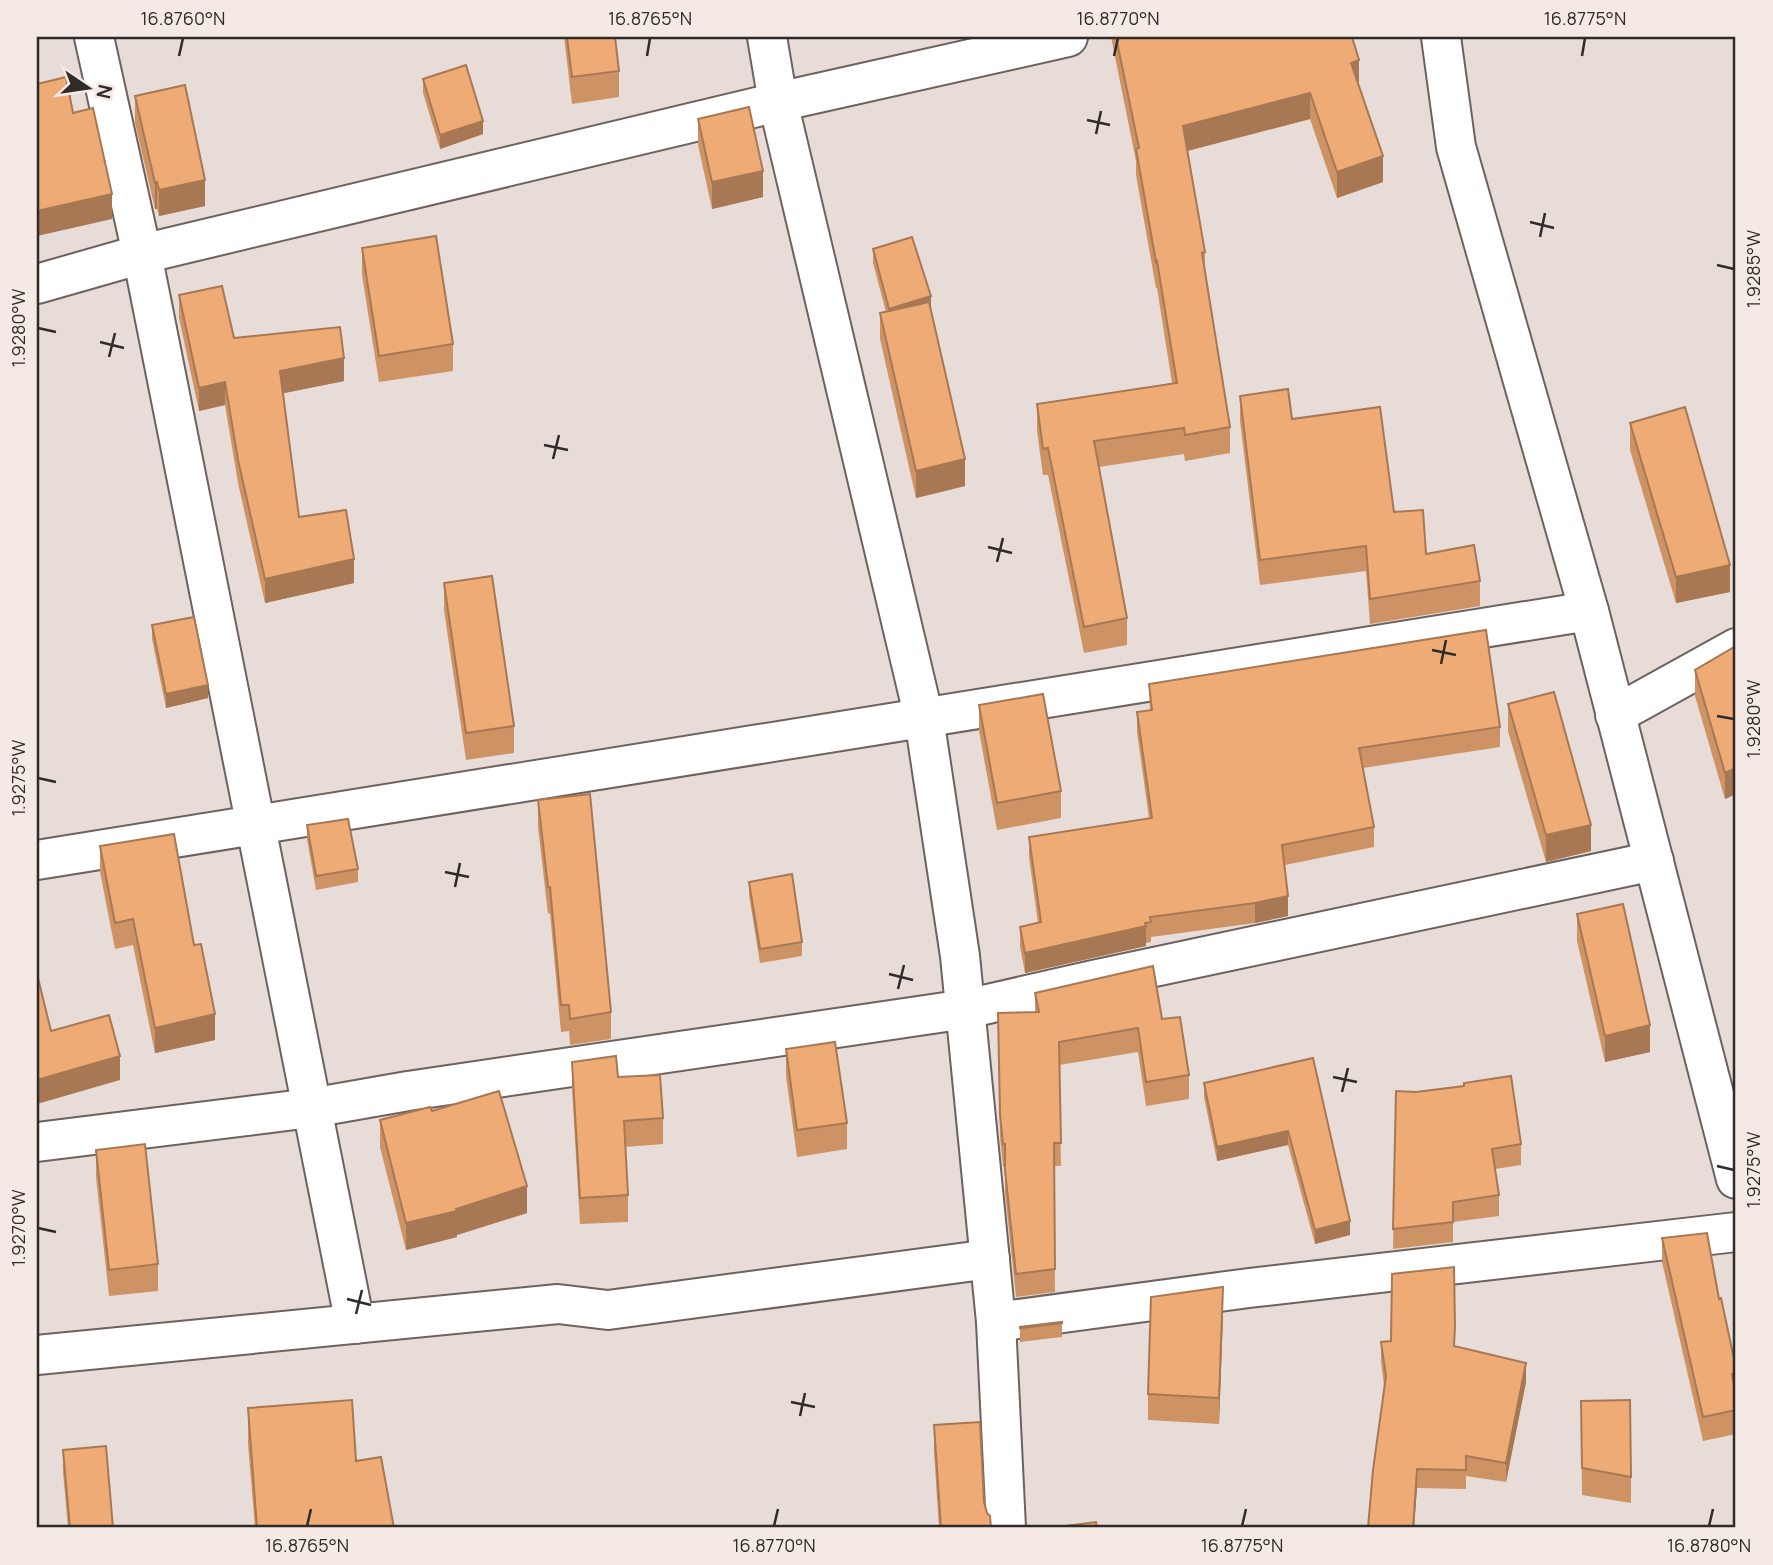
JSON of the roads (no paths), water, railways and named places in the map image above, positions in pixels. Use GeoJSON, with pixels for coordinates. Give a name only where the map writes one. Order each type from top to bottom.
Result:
{"type":"FeatureCollection","features":[{"type":"Feature","properties":{"kind":"street"},"geometry":{"type":"LineString","coordinates":[[94,37],[142,254],[355,1324]]}},
{"type":"Feature","properties":{"kind":"street"},"geometry":{"type":"LineString","coordinates":[[767,37],[778,103],[924,718],[966,1009],[996,1322],[1006,1528]]}},
{"type":"Feature","properties":{"kind":"street"},"geometry":{"type":"LineString","coordinates":[[37,284],[142,254],[1069,37]]}},
{"type":"Feature","properties":{"kind":"street"},"geometry":{"type":"LineString","coordinates":[[1441,37],[1456,147],[1589,611],[1736,1179]]}},
{"type":"Feature","properties":{"kind":"street"},"geometry":{"type":"LineString","coordinates":[[37,860],[1589,611]]}},
{"type":"Feature","properties":{"kind":"street"},"geometry":{"type":"LineString","coordinates":[[1615,715],[1736,648]]}},
{"type":"Feature","properties":{"kind":"street"},"geometry":{"type":"LineString","coordinates":[[37,1142],[311,1108],[408,1091],[966,1009],[1654,861]]}},
{"type":"Feature","properties":{"kind":"street"},"geometry":{"type":"LineString","coordinates":[[996,1322],[1249,1288],[1736,1232]]}},
{"type":"Feature","properties":{"kind":"street"},"geometry":{"type":"LineString","coordinates":[[37,1355],[558,1304],[608,1310],[990,1259]]}}]}
